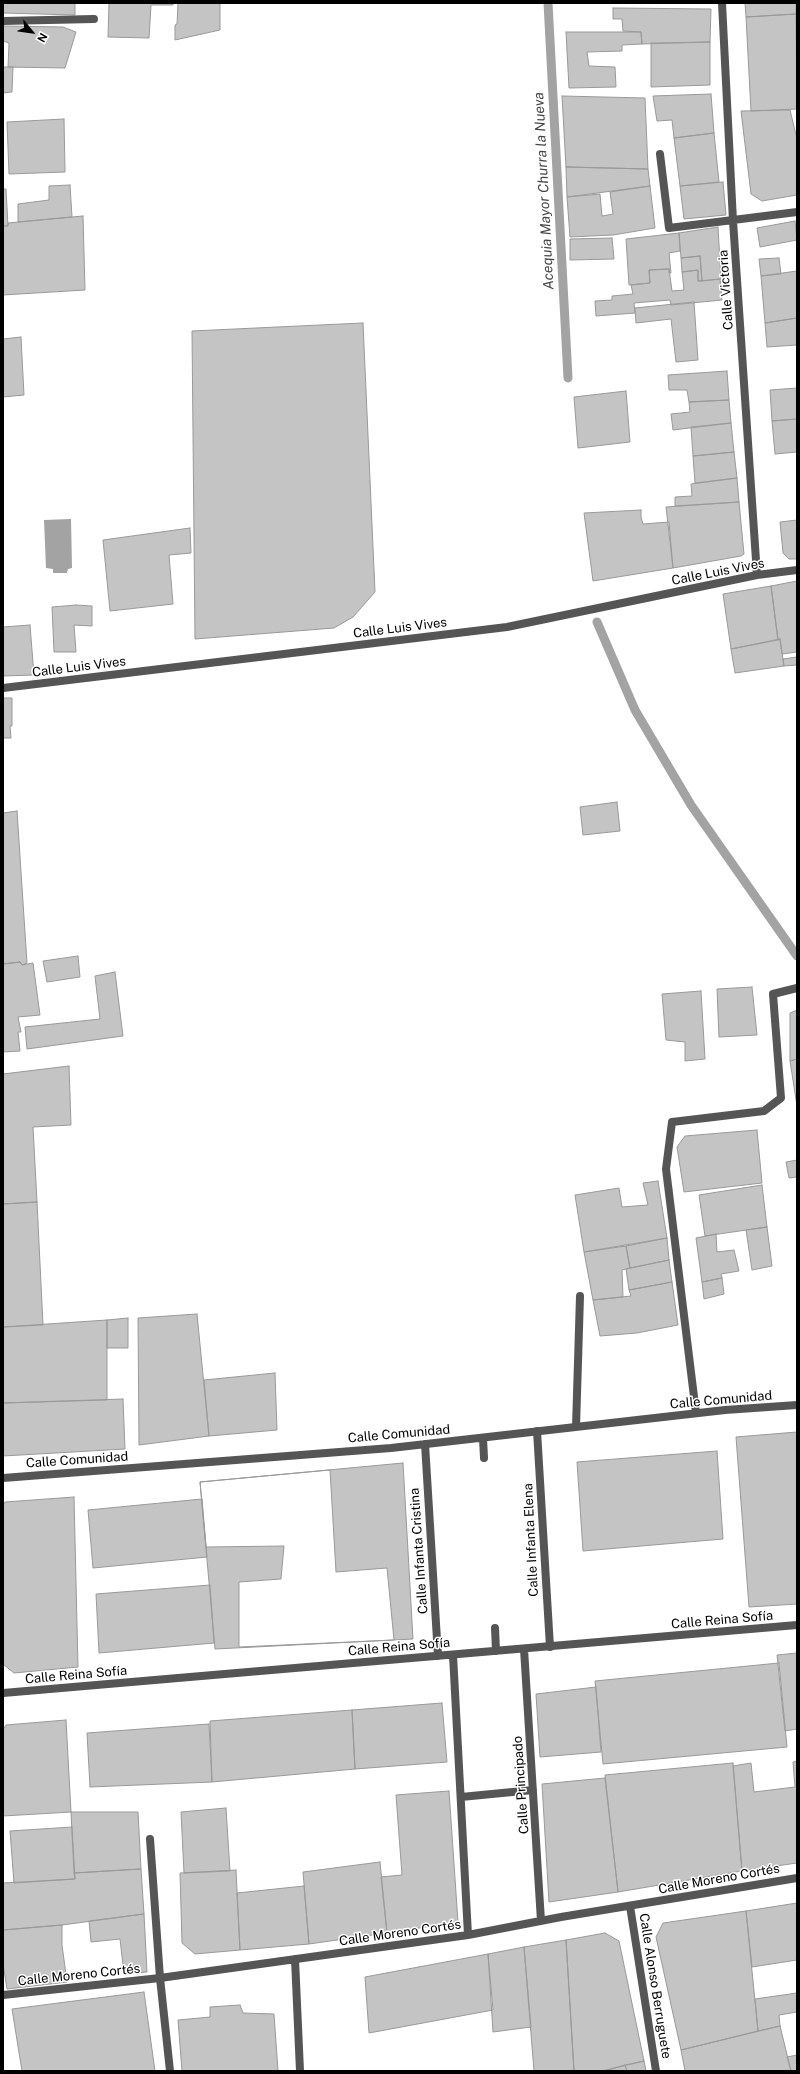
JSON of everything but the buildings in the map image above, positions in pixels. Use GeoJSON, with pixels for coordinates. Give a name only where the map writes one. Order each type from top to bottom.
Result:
{"type":"FeatureCollection","features":[{"type":"Feature","properties":{"kind":"street","name":"Calle Victoria"},"geometry":{"type":"LineString","coordinates":[[722,3],[734,222],[757,575]]}},
{"type":"Feature","properties":{"kind":"street"},"geometry":{"type":"LineString","coordinates":[[3,21],[94,19]]}},
{"type":"Feature","properties":{"kind":"street"},"geometry":{"type":"LineString","coordinates":[[660,154],[669,228],[734,222],[797,212]]}},
{"type":"Feature","properties":{"kind":"street","name":"Calle Luis Vives"},"geometry":{"type":"LineString","coordinates":[[3,688],[508,627],[757,575],[797,570]]}},
{"type":"Feature","properties":{"kind":"street"},"geometry":{"type":"LineString","coordinates":[[696,1413],[666,1169],[672,1122],[764,1111],[781,1098],[773,994],[797,988]]}},
{"type":"Feature","properties":{"kind":"street"},"geometry":{"type":"LineString","coordinates":[[576,1427],[580,1296]]}},
{"type":"Feature","properties":{"kind":"street","name":"Calle Comunidad"},"geometry":{"type":"LineString","coordinates":[[3,1478],[425,1444],[696,1413],[797,1405]]}},
{"type":"Feature","properties":{"kind":"street","name":"Calle Infanta Elena"},"geometry":{"type":"LineString","coordinates":[[538,1431],[550,1647]]}},
{"type":"Feature","properties":{"kind":"street"},"geometry":{"type":"LineString","coordinates":[[483,1438],[484,1458]]}},
{"type":"Feature","properties":{"kind":"street","name":"Calle Infanta Cristina"},"geometry":{"type":"LineString","coordinates":[[425,1444],[438,1656]]}},
{"type":"Feature","properties":{"kind":"street","name":"Calle Reina Sofía"},"geometry":{"type":"LineString","coordinates":[[3,1693],[797,1625]]}},
{"type":"Feature","properties":{"kind":"street"},"geometry":{"type":"LineString","coordinates":[[495,1628],[496,1651]]}},
{"type":"Feature","properties":{"kind":"street","name":"Calle Principado"},"geometry":{"type":"LineString","coordinates":[[524,1648],[541,1921]]}},
{"type":"Feature","properties":{"kind":"street"},"geometry":{"type":"LineString","coordinates":[[453,1655],[468,1935]]}},
{"type":"Feature","properties":{"kind":"street"},"geometry":{"type":"LineString","coordinates":[[461,1797],[533,1790]]}},
{"type":"Feature","properties":{"kind":"street"},"geometry":{"type":"LineString","coordinates":[[150,1839],[160,1978],[170,2071]]}},
{"type":"Feature","properties":{"kind":"street","name":"Calle Moreno Cortés"},"geometry":{"type":"LineString","coordinates":[[3,1995],[160,1978],[468,1935],[541,1921],[797,1878]]}},
{"type":"Feature","properties":{"kind":"street","name":"Calle Alonso Berruguete"},"geometry":{"type":"LineString","coordinates":[[630,1906],[656,2071]]}},
{"type":"Feature","properties":{"kind":"street"},"geometry":{"type":"LineString","coordinates":[[295,1959],[300,2071]]}},
{"type":"Feature","properties":{"kind":"shaded area"},"geometry":{"type":"Polygon","coordinates":[[[71,519],[72,568],[68,569],[67,573],[53,573],[53,569],[46,568],[44,520],[71,519]]]}},
{"type":"Feature","properties":{"kind":"waterway","name":"Acequia Mayor Churra la Nueva"},"geometry":{"type":"LineString","coordinates":[[548,3],[568,378]]}},
{"type":"Feature","properties":{"kind":"waterway","name":"Acequia Mayor Churra la Nueva"},"geometry":{"type":"LineString","coordinates":[[597,622],[635,710],[691,805],[797,956]]}}]}
